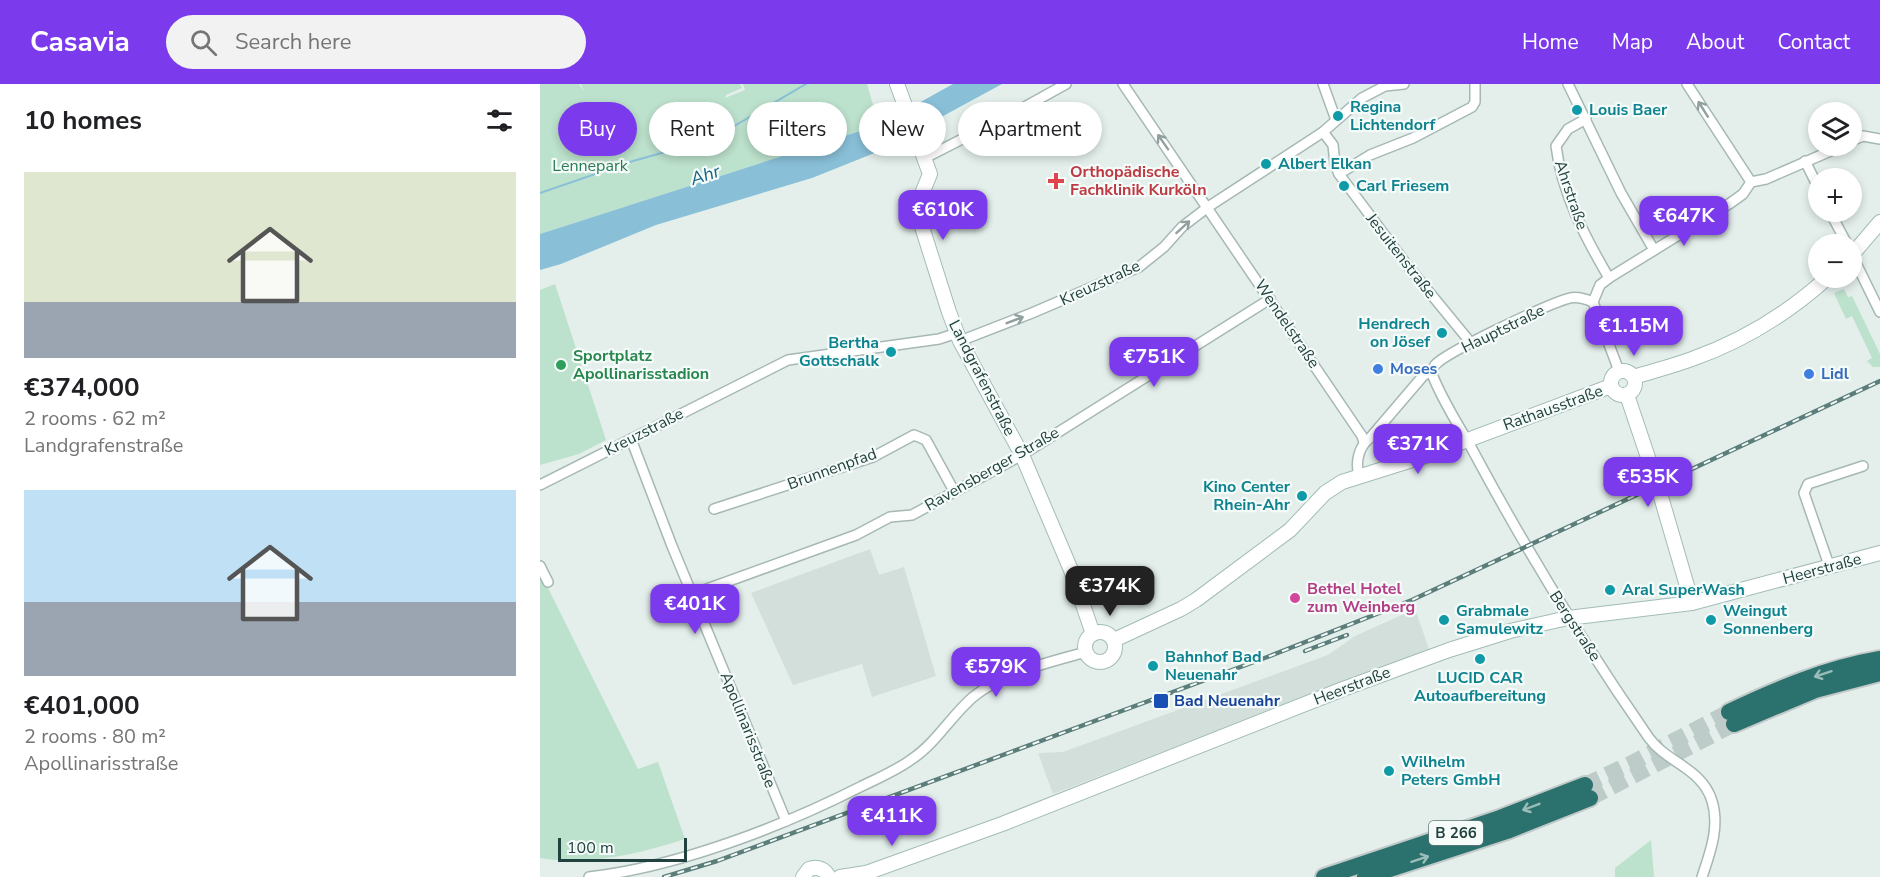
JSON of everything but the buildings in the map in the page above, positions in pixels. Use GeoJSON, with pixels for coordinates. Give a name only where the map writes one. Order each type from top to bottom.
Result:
{"type":"FeatureCollection","features":[{"type":"Feature","properties":{"kind":"highway"},"geometry":{"type":"LineString","coordinates":[[1880,659],[1811,678],[1755,700],[1732,718],[1815,690],[1880,673]]}},
{"type":"Feature","properties":{"kind":"highway","name":"B 266"},"geometry":{"type":"LineString","coordinates":[[1324,877],[1511,814],[1588,791],[1507,831],[1365,877]]}},
{"type":"Feature","properties":{"kind":"street"},"geometry":{"type":"LineString","coordinates":[[946,141],[1066,84]]}},
{"type":"Feature","properties":{"kind":"street","name":"Wendelstraße"},"geometry":{"type":"LineString","coordinates":[[1123,84],[1270,299],[1364,442]]}},
{"type":"Feature","properties":{"kind":"street"},"geometry":{"type":"LineString","coordinates":[[1323,84],[1335,120]]}},
{"type":"Feature","properties":{"kind":"street","name":"Kreuzstraße"},"geometry":{"type":"LineString","coordinates":[[540,485],[788,360],[958,337],[1042,309],[1139,267],[1182,227],[1208,207],[1323,132],[1362,98],[1384,86],[1404,84]]}},
{"type":"Feature","properties":{"kind":"street"},"geometry":{"type":"LineString","coordinates":[[1339,174],[1371,155],[1413,138],[1473,107],[1475,84]]}},
{"type":"Feature","properties":{"kind":"street"},"geometry":{"type":"LineString","coordinates":[[1568,84],[1621,193],[1654,250]]}},
{"type":"Feature","properties":{"kind":"street"},"geometry":{"type":"LineString","coordinates":[[1687,84],[1751,182]]}},
{"type":"Feature","properties":{"kind":"street","name":"Ahrstraße"},"geometry":{"type":"LineString","coordinates":[[1586,119],[1569,129],[1556,146],[1559,168],[1585,236],[1609,278]]}},
{"type":"Feature","properties":{"kind":"street","name":"Jesuitenstraße"},"geometry":{"type":"LineString","coordinates":[[1323,132],[1333,145],[1339,174],[1407,265],[1471,344]]}},
{"type":"Feature","properties":{"kind":"street"},"geometry":{"type":"LineString","coordinates":[[1862,136],[1880,139]]}},
{"type":"Feature","properties":{"kind":"street","name":"Landgrafenstraße"},"geometry":{"type":"LineString","coordinates":[[924,156],[930,174],[916,208],[958,337],[1022,455],[1071,570],[1093,634]]}},
{"type":"Feature","properties":{"kind":"street"},"geometry":{"type":"LineString","coordinates":[[1620,371],[1593,302],[1600,285],[1743,194],[1751,182],[1766,179],[1817,156]]}},
{"type":"Feature","properties":{"kind":"street"},"geometry":{"type":"LineString","coordinates":[[1805,161],[1808,168]]}},
{"type":"Feature","properties":{"kind":"street"},"geometry":{"type":"LineString","coordinates":[[1862,240],[1880,222]]}},
{"type":"Feature","properties":{"kind":"street"},"geometry":{"type":"LineString","coordinates":[[1862,276],[1880,312]]}},
{"type":"Feature","properties":{"kind":"street"},"geometry":{"type":"LineString","coordinates":[[1634,377],[1691,360],[1754,332],[1786,312],[1815,288]]}},
{"type":"Feature","properties":{"kind":"street","name":"Hauptstraße"},"geometry":{"type":"LineString","coordinates":[[1364,442],[1370,438],[1423,376],[1471,344],[1571,298],[1582,298],[1593,302]]}},
{"type":"Feature","properties":{"kind":"street","name":"Ravensberger Straße"},"geometry":{"type":"LineString","coordinates":[[693,594],[856,535],[890,517],[912,515],[1022,455],[1270,299]]}},
{"type":"Feature","properties":{"kind":"street","name":"Bergstraße"},"geometry":{"type":"LineString","coordinates":[[1434,367],[1437,384],[1466,441],[1568,618],[1653,744],[1691,771],[1702,783],[1712,801],[1716,827],[1702,877]]}},
{"type":"Feature","properties":{"kind":"street"},"geometry":{"type":"LineString","coordinates":[[1620,371],[1629,372],[1634,377],[1635,387],[1627,394],[1619,395],[1611,386],[1612,378],[1620,371]]}},
{"type":"Feature","properties":{"kind":"street","name":"Rathausstraße"},"geometry":{"type":"LineString","coordinates":[[1359,475],[1419,458],[1611,386]]}},
{"type":"Feature","properties":{"kind":"street"},"geometry":{"type":"LineString","coordinates":[[1627,394],[1659,490],[1692,603]]}},
{"type":"Feature","properties":{"kind":"street","name":"Brunnenpfad"},"geometry":{"type":"LineString","coordinates":[[714,509],[873,457],[914,435],[926,440],[954,491]]}},
{"type":"Feature","properties":{"kind":"street","name":"Apollinarisstraße"},"geometry":{"type":"LineString","coordinates":[[631,439],[786,821]]}},
{"type":"Feature","properties":{"kind":"street"},"geometry":{"type":"LineString","coordinates":[[1114,640],[1196,600],[1290,530],[1333,487],[1359,475],[1357,462],[1364,442]]}},
{"type":"Feature","properties":{"kind":"street"},"geometry":{"type":"LineString","coordinates":[[1830,568],[1804,493],[1808,484],[1863,466]]}},
{"type":"Feature","properties":{"kind":"street","name":"Heerstraße"},"geometry":{"type":"LineString","coordinates":[[840,877],[864,875],[1002,824],[1449,650],[1510,631],[1568,618],[1692,603],[1880,553]]}},
{"type":"Feature","properties":{"kind":"street"},"geometry":{"type":"LineString","coordinates":[[540,566],[548,582]]}},
{"type":"Feature","properties":{"kind":"street"},"geometry":{"type":"LineString","coordinates":[[1105,633],[1114,640],[1115,652],[1106,661],[1094,661],[1086,651],[1087,640],[1093,634],[1105,633]]}},
{"type":"Feature","properties":{"kind":"street"},"geometry":{"type":"LineString","coordinates":[[589,877],[661,863],[786,821],[834,801],[913,759],[932,743],[972,698],[988,687],[1048,662],[1086,651]]}},
{"type":"Feature","properties":{"kind":"street"},"geometry":{"type":"LineString","coordinates":[[803,877],[809,869],[818,868],[825,871],[829,877]]}},
{"type":"Feature","properties":{"kind":"shaded area"},"geometry":{"type":"Polygon","coordinates":[[[870,549],[879,575],[904,567],[936,676],[872,697],[862,664],[793,685],[751,593],[870,549]]]}},
{"type":"Feature","properties":{"kind":"shaded area"},"geometry":{"type":"Polygon","coordinates":[[[1415,609],[1429,649],[1053,794],[1038,753],[1063,752],[1328,655],[1355,636],[1415,609]]]}},
{"type":"Feature","properties":{"kind":"green space","name":"Lennepark"},"geometry":{"type":"Polygon","coordinates":[[[540,84],[579,84],[584,92],[581,84],[740,84],[742,88],[726,95],[725,98],[745,90],[743,84],[867,84],[872,102],[859,102],[859,131],[847,135],[847,102],[747,102],[747,156],[783,156],[540,234],[540,84]]]}},
{"type":"Feature","properties":{"kind":"green space","name":"Sportplatz Apollinarisstadion"},"geometry":{"type":"Polygon","coordinates":[[[555,284],[606,440],[579,454],[540,465],[540,290],[555,284]]]}},
{"type":"Feature","properties":{"kind":"green space"},"geometry":{"type":"Polygon","coordinates":[[[1844,289],[1848,297],[1852,296],[1880,354],[1880,367],[1873,367],[1867,361],[1872,358],[1852,316],[1846,319],[1834,293],[1844,289]]]}},
{"type":"Feature","properties":{"kind":"green space"},"geometry":{"type":"Polygon","coordinates":[[[540,572],[638,769],[658,762],[685,839],[613,857],[576,861],[540,858],[540,572]]]}},
{"type":"Feature","properties":{"kind":"green space"},"geometry":{"type":"Polygon","coordinates":[[[1651,840],[1654,877],[1615,877],[1615,868],[1651,840]]]}},
{"type":"Feature","properties":{"kind":"water"},"geometry":{"type":"Polygon","coordinates":[[[953,84],[1002,84],[969,102],[958,102],[958,108],[946,114],[946,102],[921,102],[953,84]]]}},
{"type":"Feature","properties":{"kind":"water"},"geometry":{"type":"Polygon","coordinates":[[[859,131],[859,156],[867,156],[812,178],[656,225],[561,264],[540,270],[540,234],[783,156],[847,156],[847,135],[859,131]]]}},
{"type":"Feature","properties":{"kind":"waterway"},"geometry":{"type":"LineString","coordinates":[[540,193],[633,161],[712,139],[806,84]]}},
{"type":"Feature","properties":{"kind":"tunnel"},"geometry":{"type":"LineString","coordinates":[[1585,785],[1729,712]]}},
{"type":"Feature","properties":{"kind":"tunnel"},"geometry":{"type":"LineString","coordinates":[[1590,798],[1734,724]]}},
{"type":"Feature","properties":{"kind":"railway"},"geometry":{"type":"LineString","coordinates":[[664,877],[717,861],[1270,656],[1412,600],[1880,381]]}},
{"type":"Feature","properties":{"kind":"railway"},"geometry":{"type":"LineString","coordinates":[[1305,651],[1347,635]]}},
{"type":"Feature","properties":{"kind":"place","name":"Louis Baer"},"geometry":{"type":"Point","coordinates":[1577,110]}},
{"type":"Feature","properties":{"kind":"place","name":"Regina Lichtendorf"},"geometry":{"type":"Point","coordinates":[1338,116]}},
{"type":"Feature","properties":{"kind":"place","name":"Albert Elkan"},"geometry":{"type":"Point","coordinates":[1266,164]}},
{"type":"Feature","properties":{"kind":"place","name":"Orthopädische Fachklinik Kurköln"},"geometry":{"type":"Point","coordinates":[1056,181]}},
{"type":"Feature","properties":{"kind":"place","name":"Carl Friesem"},"geometry":{"type":"Point","coordinates":[1344,186]}},
{"type":"Feature","properties":{"kind":"place","name":"Hendrech on Jösef"},"geometry":{"type":"Point","coordinates":[1442,333]}},
{"type":"Feature","properties":{"kind":"place","name":"Bertha Gottschalk"},"geometry":{"type":"Point","coordinates":[891,352]}},
{"type":"Feature","properties":{"kind":"place","name":"Sportplatz Apollinarisstadion"},"geometry":{"type":"Point","coordinates":[561,365]}},
{"type":"Feature","properties":{"kind":"place","name":"Moses"},"geometry":{"type":"Point","coordinates":[1378,369]}},
{"type":"Feature","properties":{"kind":"place","name":"Lidl"},"geometry":{"type":"Point","coordinates":[1809,374]}},
{"type":"Feature","properties":{"kind":"place","name":"Kino Center Rhein-Ahr"},"geometry":{"type":"Point","coordinates":[1302,496]}},
{"type":"Feature","properties":{"kind":"place","name":"Aral SuperWash"},"geometry":{"type":"Point","coordinates":[1610,590]}},
{"type":"Feature","properties":{"kind":"place","name":"Bethel Hotel zum Weinberg"},"geometry":{"type":"Point","coordinates":[1295,598]}},
{"type":"Feature","properties":{"kind":"place","name":"Grabmale Samulewitz"},"geometry":{"type":"Point","coordinates":[1444,620]}},
{"type":"Feature","properties":{"kind":"place","name":"Weingut Sonnenberg"},"geometry":{"type":"Point","coordinates":[1711,620]}},
{"type":"Feature","properties":{"kind":"place","name":"LUCID CAR Autoaufbereitung"},"geometry":{"type":"Point","coordinates":[1480,659]}},
{"type":"Feature","properties":{"kind":"place","name":"Bahnhof Bad Neuenahr"},"geometry":{"type":"Point","coordinates":[1153,666]}},
{"type":"Feature","properties":{"kind":"place","name":"Bad Neuenahr"},"geometry":{"type":"Point","coordinates":[1161,701]}},
{"type":"Feature","properties":{"kind":"place","name":"Wilhelm Peters GmbH"},"geometry":{"type":"Point","coordinates":[1389,771]}},
{"type":"Feature","properties":{"kind":"water label","name":"Ahr"},"geometry":{"type":"Point","coordinates":[705,175]}}]}
